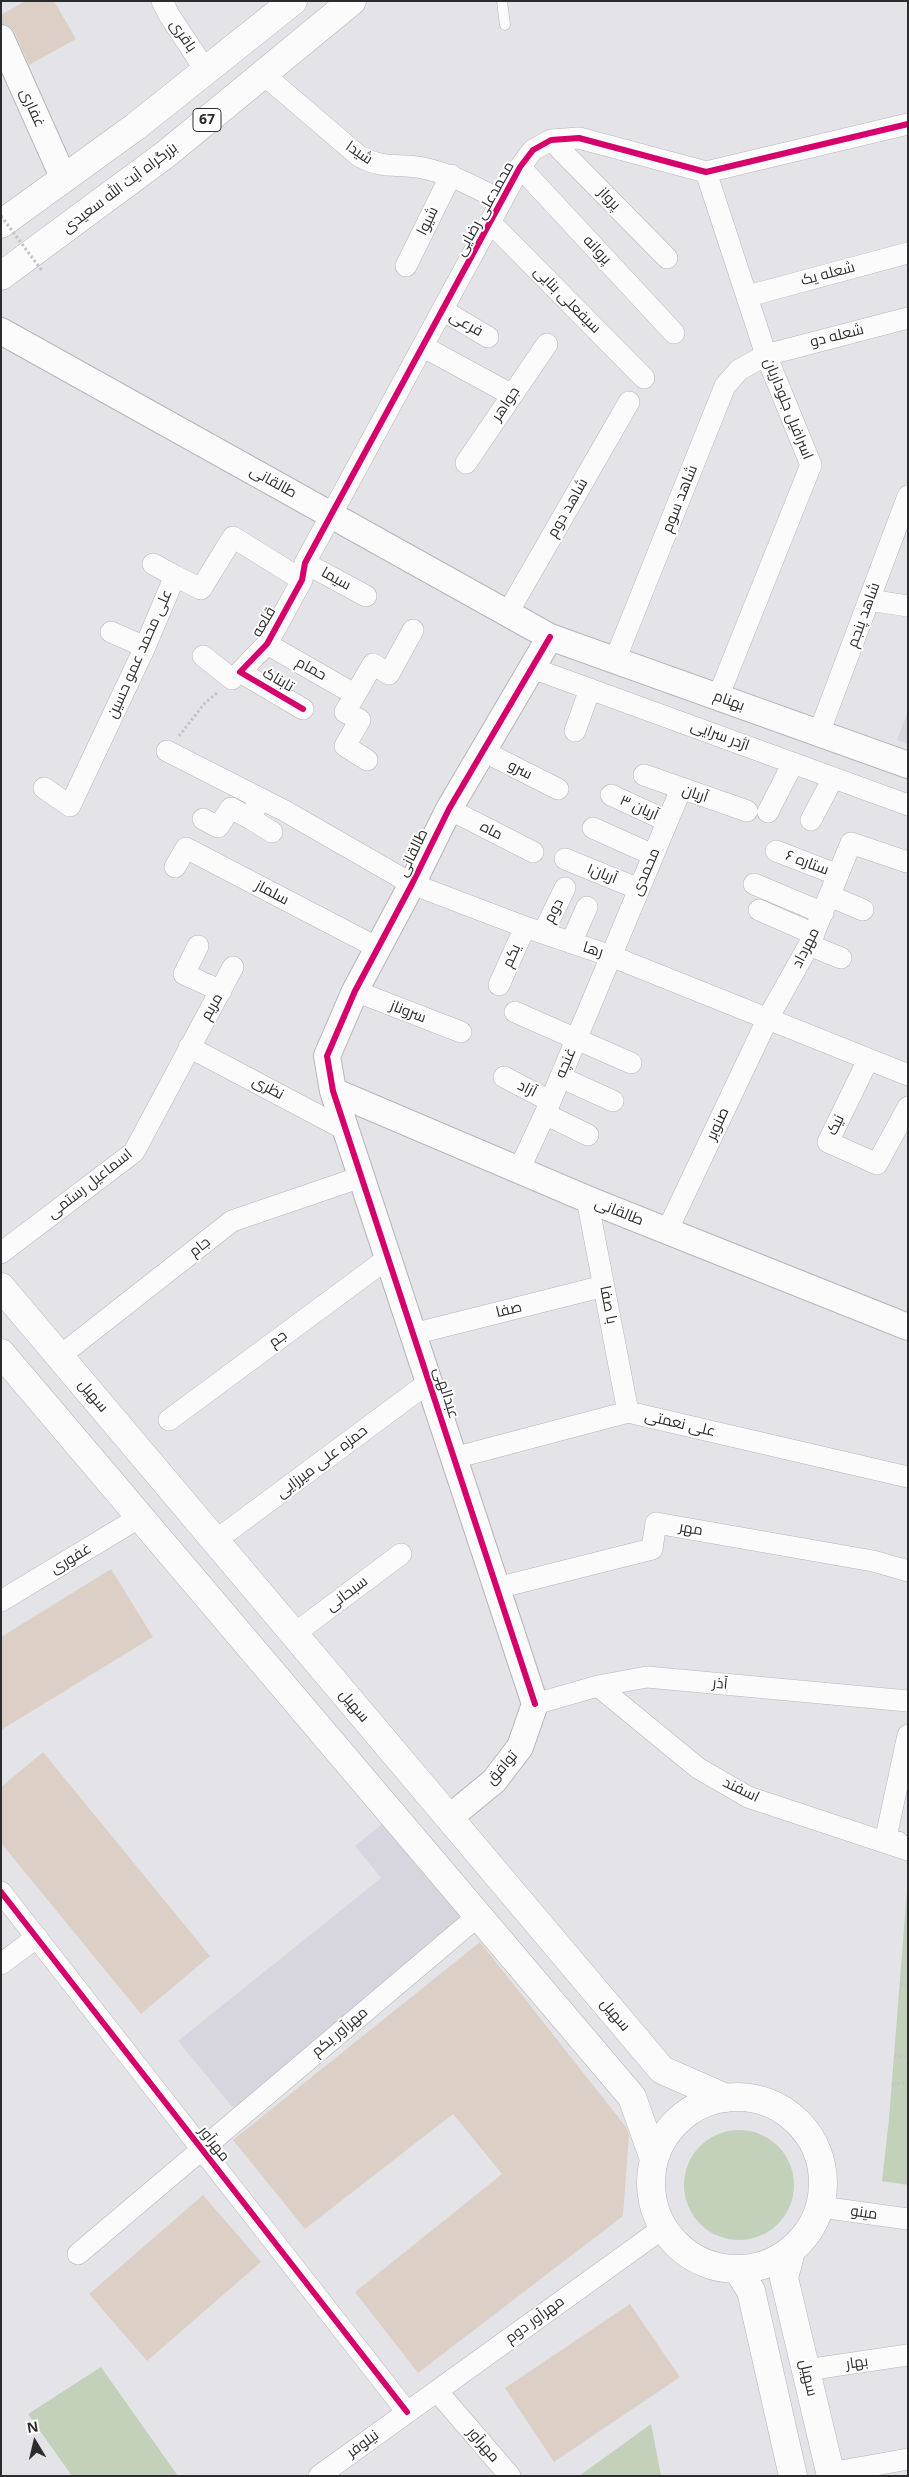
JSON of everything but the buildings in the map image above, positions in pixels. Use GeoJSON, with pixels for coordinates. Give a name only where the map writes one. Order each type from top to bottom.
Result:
{"type":"FeatureCollection","features":[{"type":"Feature","properties":{"kind":"main road","name":"67"},"geometry":{"type":"LineString","coordinates":[[1,224],[135,128],[293,1]]}},
{"type":"Feature","properties":{"kind":"main road","name":"بزرگراه آیت الله سعیدی"},"geometry":{"type":"LineString","coordinates":[[1,276],[166,154],[352,1]]}},
{"type":"Feature","properties":{"kind":"main road","name":"سهیل"},"geometry":{"type":"LineString","coordinates":[[1,1287],[662,2070],[726,2098]]}},
{"type":"Feature","properties":{"kind":"main road"},"geometry":{"type":"LineString","coordinates":[[1,1353],[632,2097],[654,2159]]}},
{"type":"Feature","properties":{"kind":"main road"},"geometry":{"type":"LineString","coordinates":[[726,2098],[755,2099],[781,2109],[803,2127],[818,2151],[824,2178],[821,2206],[809,2231],[791,2251],[766,2265],[738,2270],[708,2265],[682,2250],[663,2228],[654,2206],[650,2183],[654,2159],[665,2136],[681,2118],[702,2104],[726,2098]]}},
{"type":"Feature","properties":{"kind":"main road","name":"سهیل"},"geometry":{"type":"LineString","coordinates":[[791,2251],[784,2278],[830,2474]]}},
{"type":"Feature","properties":{"kind":"main road"},"geometry":{"type":"LineString","coordinates":[[738,2270],[751,2291],[793,2476]]}},
{"type":"Feature","properties":{"kind":"street","name":"باقری"},"geometry":{"type":"LineString","coordinates":[[162,1],[168,15],[206,70]]}},
{"type":"Feature","properties":{"kind":"street","name":"غفاری"},"geometry":{"type":"LineString","coordinates":[[1,38],[64,179]]}},
{"type":"Feature","properties":{"kind":"street","name":"شیدا"},"geometry":{"type":"LineString","coordinates":[[263,74],[360,156],[374,165],[422,168],[451,175],[502,201]]}},
{"type":"Feature","properties":{"kind":"street","name":"محمدعلی رضایی"},"geometry":{"type":"LineString","coordinates":[[331,515],[444,311],[520,167],[533,150],[551,140],[579,138],[706,172],[908,124]]}},
{"type":"Feature","properties":{"kind":"street","name":"پرواز"},"geometry":{"type":"LineString","coordinates":[[551,140],[667,258]]}},
{"type":"Feature","properties":{"kind":"street","name":"پروانه"},"geometry":{"type":"LineString","coordinates":[[520,167],[674,333]]}},
{"type":"Feature","properties":{"kind":"street","name":"اسرافیل جلوداریان"},"geometry":{"type":"LineString","coordinates":[[706,172],[766,354],[811,465],[718,697]]}},
{"type":"Feature","properties":{"kind":"street","name":"شیوا"},"geometry":{"type":"LineString","coordinates":[[406,266],[451,175]]}},
{"type":"Feature","properties":{"kind":"street","name":"سیفعلی بنایی"},"geometry":{"type":"LineString","coordinates":[[491,223],[644,378]]}},
{"type":"Feature","properties":{"kind":"street","name":"شعله یک"},"geometry":{"type":"LineString","coordinates":[[748,296],[908,253]]}},
{"type":"Feature","properties":{"kind":"street","name":"فرعی"},"geometry":{"type":"LineString","coordinates":[[444,311],[488,337]]}},
{"type":"Feature","properties":{"kind":"street","name":"شعله دو"},"geometry":{"type":"LineString","coordinates":[[766,354],[908,318]]}},
{"type":"Feature","properties":{"kind":"street","name":"طالقانی"},"geometry":{"type":"LineString","coordinates":[[1,330],[550,637],[449,809],[412,884],[354,991],[327,1056],[333,1091],[587,1199],[906,1323]]}},
{"type":"Feature","properties":{"kind":"street","name":"جواهر"},"geometry":{"type":"LineString","coordinates":[[466,463],[547,344]]}},
{"type":"Feature","properties":{"kind":"street"},"geometry":{"type":"LineString","coordinates":[[424,347],[512,395]]}},
{"type":"Feature","properties":{"kind":"street","name":"شاهد سوم"},"geometry":{"type":"LineString","coordinates":[[615,660],[725,386],[739,370],[766,354]]}},
{"type":"Feature","properties":{"kind":"street","name":"شاهد دوم"},"geometry":{"type":"LineString","coordinates":[[508,614],[630,402]]}},
{"type":"Feature","properties":{"kind":"street","name":"شاهد پنجم"},"geometry":{"type":"LineString","coordinates":[[819,733],[908,496]]}},
{"type":"Feature","properties":{"kind":"street","name":"قلعه"},"geometry":{"type":"LineString","coordinates":[[236,676],[267,644],[331,515]]}},
{"type":"Feature","properties":{"kind":"street","name":"علی محمد عمو حسین"},"geometry":{"type":"LineString","coordinates":[[44,788],[70,806],[145,646],[175,576],[201,589],[233,537],[304,572]]}},
{"type":"Feature","properties":{"kind":"street"},"geometry":{"type":"LineString","coordinates":[[153,564],[175,576]]}},
{"type":"Feature","properties":{"kind":"street","name":"سیما"},"geometry":{"type":"LineString","coordinates":[[304,572],[366,596]]}},
{"type":"Feature","properties":{"kind":"street"},"geometry":{"type":"LineString","coordinates":[[869,600],[908,606]]}},
{"type":"Feature","properties":{"kind":"street"},"geometry":{"type":"LineString","coordinates":[[367,760],[345,746],[360,720],[345,712],[373,664],[390,674],[412,630]]}},
{"type":"Feature","properties":{"kind":"street"},"geometry":{"type":"LineString","coordinates":[[111,632],[145,646]]}},
{"type":"Feature","properties":{"kind":"street","name":"بهنام"},"geometry":{"type":"LineString","coordinates":[[550,637],[908,765]]}},
{"type":"Feature","properties":{"kind":"street","name":"حمام"},"geometry":{"type":"LineString","coordinates":[[267,644],[354,694]]}},
{"type":"Feature","properties":{"kind":"street","name":"تابناک"},"geometry":{"type":"LineString","coordinates":[[203,656],[236,676],[304,709]]}},
{"type":"Feature","properties":{"kind":"street","name":"اژدر سرایی"},"geometry":{"type":"LineString","coordinates":[[532,668],[908,805]]}},
{"type":"Feature","properties":{"kind":"street"},"geometry":{"type":"LineString","coordinates":[[575,731],[590,689]]}},
{"type":"Feature","properties":{"kind":"street"},"geometry":{"type":"LineString","coordinates":[[167,751],[259,798],[251,819]]}},
{"type":"Feature","properties":{"kind":"street","name":"سرو"},"geometry":{"type":"LineString","coordinates":[[483,752],[558,789]]}},
{"type":"Feature","properties":{"kind":"street","name":"آریان"},"geometry":{"type":"LineString","coordinates":[[644,776],[757,812],[793,763]]}},
{"type":"Feature","properties":{"kind":"street"},"geometry":{"type":"LineString","coordinates":[[811,820],[833,778]]}},
{"type":"Feature","properties":{"kind":"street","name":"محمدی"},"geometry":{"type":"LineString","coordinates":[[611,956],[681,789]]}},
{"type":"Feature","properties":{"kind":"street","name":"آریان ۳"},"geometry":{"type":"LineString","coordinates":[[611,796],[667,821]]}},
{"type":"Feature","properties":{"kind":"street","name":"رها"},"geometry":{"type":"LineString","coordinates":[[259,798],[412,884],[534,930],[611,956],[868,1060],[906,1070]]}},
{"type":"Feature","properties":{"kind":"street"},"geometry":{"type":"LineString","coordinates":[[204,819],[218,826],[231,808],[272,832]]}},
{"type":"Feature","properties":{"kind":"street","name":"ماه"},"geometry":{"type":"LineString","coordinates":[[449,809],[533,852]]}},
{"type":"Feature","properties":{"kind":"street"},"geometry":{"type":"LineString","coordinates":[[593,828],[653,855]]}},
{"type":"Feature","properties":{"kind":"street","name":"مهرداد"},"geometry":{"type":"LineString","coordinates":[[768,1018],[812,939],[851,843],[906,862]]}},
{"type":"Feature","properties":{"kind":"street","name":"سلماز"},"geometry":{"type":"LineString","coordinates":[[175,867],[186,848],[378,948]]}},
{"type":"Feature","properties":{"kind":"street","name":"ستاره ۶"},"geometry":{"type":"LineString","coordinates":[[776,851],[838,875]]}},
{"type":"Feature","properties":{"kind":"street","name":"آریان۱"},"geometry":{"type":"LineString","coordinates":[[565,859],[639,889]]}},
{"type":"Feature","properties":{"kind":"street"},"geometry":{"type":"LineString","coordinates":[[754,884],[827,905],[864,910]]}},
{"type":"Feature","properties":{"kind":"street","name":"دوم"},"geometry":{"type":"LineString","coordinates":[[534,930],[565,888]]}},
{"type":"Feature","properties":{"kind":"street"},"geometry":{"type":"LineString","coordinates":[[571,943],[587,907]]}},
{"type":"Feature","properties":{"kind":"street"},"geometry":{"type":"LineString","coordinates":[[759,910],[812,939],[841,958]]}},
{"type":"Feature","properties":{"kind":"street","name":"یکم"},"geometry":{"type":"LineString","coordinates":[[499,985],[534,930]]}},
{"type":"Feature","properties":{"kind":"street"},"geometry":{"type":"LineString","coordinates":[[198,946],[184,974],[221,991]]}},
{"type":"Feature","properties":{"kind":"street","name":"غنچه"},"geometry":{"type":"LineString","coordinates":[[519,1170],[548,1107],[611,956]]}},
{"type":"Feature","properties":{"kind":"street","name":"مریم"},"geometry":{"type":"LineString","coordinates":[[189,1047],[233,967]]}},
{"type":"Feature","properties":{"kind":"street","name":"سروناز"},"geometry":{"type":"LineString","coordinates":[[354,991],[461,1032]]}},
{"type":"Feature","properties":{"kind":"street"},"geometry":{"type":"LineString","coordinates":[[514,1012],[631,1063]]}},
{"type":"Feature","properties":{"kind":"street","name":"صنوبر"},"geometry":{"type":"LineString","coordinates":[[668,1231],[768,1018]]}},
{"type":"Feature","properties":{"kind":"street","name":"نظری"},"geometry":{"type":"LineString","coordinates":[[189,1047],[346,1130]]}},
{"type":"Feature","properties":{"kind":"street","name":"اسماعیل رستمی"},"geometry":{"type":"LineString","coordinates":[[1,1253],[134,1152],[189,1047]]}},
{"type":"Feature","properties":{"kind":"street","name":"نیک"},"geometry":{"type":"LineString","coordinates":[[868,1060],[828,1142],[877,1164],[908,1107]]}},
{"type":"Feature","properties":{"kind":"street","name":"آزاد"},"geometry":{"type":"LineString","coordinates":[[504,1077],[548,1107]]}},
{"type":"Feature","properties":{"kind":"street"},"geometry":{"type":"LineString","coordinates":[[560,1077],[613,1101]]}},
{"type":"Feature","properties":{"kind":"street","name":"عبدالهی"},"geometry":{"type":"LineString","coordinates":[[333,1091],[535,1704]]}},
{"type":"Feature","properties":{"kind":"street"},"geometry":{"type":"LineString","coordinates":[[548,1107],[588,1135]]}},
{"type":"Feature","properties":{"kind":"street","name":"جام"},"geometry":{"type":"LineString","coordinates":[[60,1356],[232,1221],[361,1178]]}},
{"type":"Feature","properties":{"kind":"street","name":"با صفا"},"geometry":{"type":"LineString","coordinates":[[587,1199],[628,1412]]}},
{"type":"Feature","properties":{"kind":"street","name":"جم"},"geometry":{"type":"LineString","coordinates":[[169,1420],[388,1258]]}},
{"type":"Feature","properties":{"kind":"street","name":"صفا"},"geometry":{"type":"LineString","coordinates":[[413,1334],[604,1286]]}},
{"type":"Feature","properties":{"kind":"street","name":"حمزه علی میرزایی"},"geometry":{"type":"LineString","coordinates":[[215,1541],[429,1382]]}},
{"type":"Feature","properties":{"kind":"street","name":"علی نعمتی"},"geometry":{"type":"LineString","coordinates":[[454,1458],[628,1412],[908,1477]]}},
{"type":"Feature","properties":{"kind":"street","name":"غفوری"},"geometry":{"type":"LineString","coordinates":[[1,1601],[140,1517]]}},
{"type":"Feature","properties":{"kind":"street","name":"مهر"},"geometry":{"type":"LineString","coordinates":[[497,1588],[652,1549],[656,1523],[873,1561],[908,1572]]}},
{"type":"Feature","properties":{"kind":"street","name":"سبحانی"},"geometry":{"type":"LineString","coordinates":[[294,1634],[401,1554]]}},
{"type":"Feature","properties":{"kind":"street","name":"آذر"},"geometry":{"type":"LineString","coordinates":[[535,1704],[598,1686],[647,1677],[908,1701]]}},
{"type":"Feature","properties":{"kind":"street","name":"اسفند"},"geometry":{"type":"LineString","coordinates":[[598,1686],[698,1768],[748,1797],[908,1850]]}},
{"type":"Feature","properties":{"kind":"street","name":"توافق"},"geometry":{"type":"LineString","coordinates":[[449,1818],[494,1781],[520,1747],[535,1704]]}},
{"type":"Feature","properties":{"kind":"street"},"geometry":{"type":"LineString","coordinates":[[908,1735],[885,1842],[908,1842]]}},
{"type":"Feature","properties":{"kind":"street","name":"مهرآور"},"geometry":{"type":"LineString","coordinates":[[1,1892],[407,2412]]}},
{"type":"Feature","properties":{"kind":"street","name":"مهرآور یکم"},"geometry":{"type":"LineString","coordinates":[[78,2254],[478,1916]]}},
{"type":"Feature","properties":{"kind":"street"},"geometry":{"type":"LineString","coordinates":[[1,1964],[37,1937]]}},
{"type":"Feature","properties":{"kind":"street","name":"مینو"},"geometry":{"type":"LineString","coordinates":[[821,2206],[908,2219]]}},
{"type":"Feature","properties":{"kind":"street","name":"مهرآور دوم"},"geometry":{"type":"LineString","coordinates":[[407,2412],[663,2228]]}},
{"type":"Feature","properties":{"kind":"street","name":"بهار"},"geometry":{"type":"LineString","coordinates":[[806,2370],[908,2355]]}},
{"type":"Feature","properties":{"kind":"street","name":"مهرآور"},"geometry":{"type":"LineString","coordinates":[[437,2391],[510,2476]]}},
{"type":"Feature","properties":{"kind":"street","name":"نیلوفر"},"geometry":{"type":"LineString","coordinates":[[319,2476],[407,2412]]}},
{"type":"Feature","properties":{"kind":"street"},"geometry":{"type":"LineString","coordinates":[[830,2474],[908,2459]]}},
{"type":"Feature","properties":{"kind":"lane"},"geometry":{"type":"LineString","coordinates":[[502,1],[505,25]]}},
{"type":"Feature","properties":{"kind":"path"},"geometry":{"type":"LineString","coordinates":[[1,216],[43,272]]}},
{"type":"Feature","properties":{"kind":"path"},"geometry":{"type":"LineString","coordinates":[[167,751],[204,704],[236,676]]}},
{"type":"Feature","properties":{"kind":"path"},"geometry":{"type":"LineString","coordinates":[[900,1984],[908,1985]]}},
{"type":"Feature","properties":{"kind":"path"},"geometry":{"type":"LineString","coordinates":[[894,2056],[908,2057]]}},
{"type":"Feature","properties":{"kind":"path"},"geometry":{"type":"LineString","coordinates":[[892,2085],[908,2082]]}},
{"type":"Feature","properties":{"kind":"shaded area"},"geometry":{"type":"Polygon","coordinates":[[[908,711],[908,744],[897,740],[908,711]]]}},
{"type":"Feature","properties":{"kind":"shaded area"},"geometry":{"type":"Polygon","coordinates":[[[387,1820],[467,1919],[233,2108],[178,2041],[381,1878],[355,1846],[387,1820]]]}},
{"type":"Feature","properties":{"kind":"green space"},"geometry":{"type":"Polygon","coordinates":[[[907,1890],[908,2185],[882,2181],[889,2119],[907,1890]]]}},
{"type":"Feature","properties":{"kind":"green space"},"geometry":{"type":"Polygon","coordinates":[[[739,2130],[750,2131],[760,2135],[778,2146],[789,2164],[793,2174],[793,2196],[789,2206],[778,2224],[760,2235],[750,2239],[739,2240],[728,2239],[718,2235],[700,2224],[689,2206],[685,2196],[684,2185],[685,2174],[689,2164],[700,2146],[718,2135],[728,2131],[739,2130]]]}},
{"type":"Feature","properties":{"kind":"green space"},"geometry":{"type":"Polygon","coordinates":[[[101,2367],[178,2476],[72,2476],[28,2414],[101,2367]]]}},
{"type":"Feature","properties":{"kind":"green space"},"geometry":{"type":"Polygon","coordinates":[[[651,2424],[661,2476],[579,2476],[651,2424]]]}},
{"type":"Feature","properties":{"kind":"cycle path"},"geometry":{"type":"LineString","coordinates":[[303,709],[240,672],[267,644],[302,580],[305,563],[520,167],[533,150],[551,140],[579,138],[706,172],[908,124]]}},
{"type":"Feature","properties":{"kind":"cycle path"},"geometry":{"type":"LineString","coordinates":[[535,1704],[333,1091],[327,1056],[355,991],[412,884],[449,809],[550,637]]}},
{"type":"Feature","properties":{"kind":"cycle path"},"geometry":{"type":"LineString","coordinates":[[1,1892],[407,2412]]}}]}
